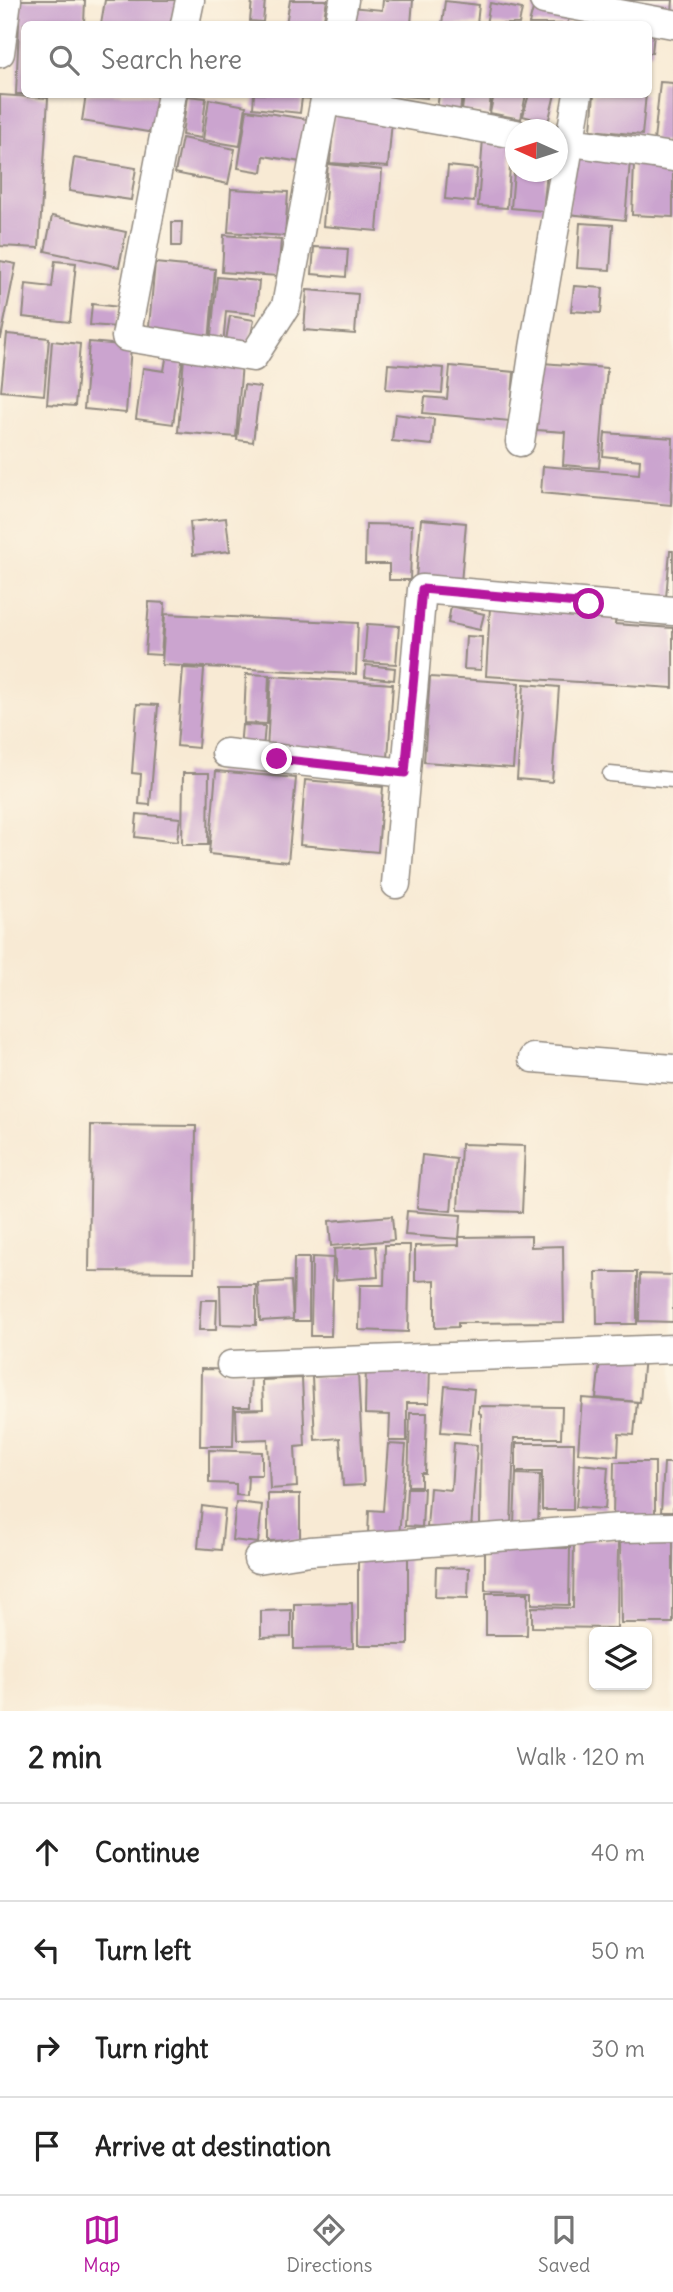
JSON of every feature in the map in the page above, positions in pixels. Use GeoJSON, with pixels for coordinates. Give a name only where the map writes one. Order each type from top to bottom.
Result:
{"type":"FeatureCollection","features":[{"type":"Feature","properties":{"kind":"street"},"geometry":{"type":"LineString","coordinates":[[0,53],[7,0]]}},
{"type":"Feature","properties":{"kind":"street"},"geometry":{"type":"LineString","coordinates":[[186,21],[190,0]]}},
{"type":"Feature","properties":{"kind":"street"},"geometry":{"type":"LineString","coordinates":[[340,21],[344,0]]}},
{"type":"Feature","properties":{"kind":"street"},"geometry":{"type":"LineString","coordinates":[[544,0],[591,16],[642,21]]}},
{"type":"Feature","properties":{"kind":"street"},"geometry":{"type":"LineString","coordinates":[[652,22],[673,24]]}},
{"type":"Feature","properties":{"kind":"street"},"geometry":{"type":"LineString","coordinates":[[171,98],[127,337],[253,357],[286,306],[326,98]]}},
{"type":"Feature","properties":{"kind":"street"},"geometry":{"type":"LineString","coordinates":[[331,98],[505,132]]}},
{"type":"Feature","properties":{"kind":"street"},"geometry":{"type":"LineString","coordinates":[[568,128],[577,98]]}},
{"type":"Feature","properties":{"kind":"street"},"geometry":{"type":"LineString","coordinates":[[568,143],[673,157]]}},
{"type":"Feature","properties":{"kind":"street"},"geometry":{"type":"LineString","coordinates":[[520,442],[558,182]]}},
{"type":"Feature","properties":{"kind":"street"},"geometry":{"type":"LineString","coordinates":[[396,884],[422,589],[673,611]]}},
{"type":"Feature","properties":{"kind":"street"},"geometry":{"type":"LineString","coordinates":[[226,753],[405,773]]}},
{"type":"Feature","properties":{"kind":"street"},"geometry":{"type":"LineString","coordinates":[[533,1058],[673,1069]]}},
{"type":"Feature","properties":{"kind":"street"},"geometry":{"type":"LineString","coordinates":[[231,1365],[673,1349]]}},
{"type":"Feature","properties":{"kind":"street"},"geometry":{"type":"LineString","coordinates":[[258,1559],[323,1550],[620,1528],[673,1527]]}},
{"type":"Feature","properties":{"kind":"lane"},"geometry":{"type":"LineString","coordinates":[[610,774],[673,780]]}},
{"type":"Feature","properties":{"kind":"building"},"geometry":{"type":"Polygon","coordinates":[[[20,0],[85,0],[84,21],[21,21],[21,94],[16,94],[20,0]]]}},
{"type":"Feature","properties":{"kind":"building"},"geometry":{"type":"Polygon","coordinates":[[[105,0],[178,0],[174,21],[102,21],[105,0]]]}},
{"type":"Feature","properties":{"kind":"building"},"geometry":{"type":"Polygon","coordinates":[[[252,0],[265,0],[263,21],[250,21],[252,0]]]}},
{"type":"Feature","properties":{"kind":"building"},"geometry":{"type":"Polygon","coordinates":[[[290,0],[327,0],[324,21],[286,21],[290,0]]]}},
{"type":"Feature","properties":{"kind":"building"},"geometry":{"type":"Polygon","coordinates":[[[383,0],[413,0],[411,21],[349,21],[350,7],[382,10],[383,0]]]}},
{"type":"Feature","properties":{"kind":"building"},"geometry":{"type":"Polygon","coordinates":[[[624,0],[673,0],[672,12],[624,4],[624,0]]]}},
{"type":"Feature","properties":{"kind":"building"},"geometry":{"type":"Polygon","coordinates":[[[445,1],[479,5],[477,21],[442,21],[445,1]]]}},
{"type":"Feature","properties":{"kind":"building"},"geometry":{"type":"Polygon","coordinates":[[[490,3],[522,9],[520,21],[487,21],[490,3]]]}},
{"type":"Feature","properties":{"kind":"building"},"geometry":{"type":"Polygon","coordinates":[[[534,5],[570,14],[568,21],[530,21],[534,5]]]}},
{"type":"Feature","properties":{"kind":"building"},"geometry":{"type":"Polygon","coordinates":[[[652,23],[655,23],[652,53],[652,23]]]}},
{"type":"Feature","properties":{"kind":"building"},"geometry":{"type":"Polygon","coordinates":[[[660,82],[673,83],[673,143],[654,141],[660,82]]]}},
{"type":"Feature","properties":{"kind":"building"},"geometry":{"type":"Polygon","coordinates":[[[0,95],[48,98],[39,248],[0,246],[0,95]]]}},
{"type":"Feature","properties":{"kind":"building"},"geometry":{"type":"Polygon","coordinates":[[[85,98],[160,98],[154,133],[82,121],[85,98]]]}},
{"type":"Feature","properties":{"kind":"building"},"geometry":{"type":"Polygon","coordinates":[[[187,98],[206,98],[201,138],[182,135],[187,98]]]}},
{"type":"Feature","properties":{"kind":"building"},"geometry":{"type":"Polygon","coordinates":[[[254,98],[302,98],[300,113],[253,108],[254,98]]]}},
{"type":"Feature","properties":{"kind":"building"},"geometry":{"type":"Polygon","coordinates":[[[438,98],[462,98],[460,112],[437,110],[438,98]]]}},
{"type":"Feature","properties":{"kind":"building"},"geometry":{"type":"Polygon","coordinates":[[[464,98],[491,98],[489,115],[462,111],[464,98]]]}},
{"type":"Feature","properties":{"kind":"building"},"geometry":{"type":"Polygon","coordinates":[[[493,98],[525,98],[521,119],[490,113],[493,98]]]}},
{"type":"Feature","properties":{"kind":"building"},"geometry":{"type":"Polygon","coordinates":[[[528,98],[554,98],[549,119],[523,116],[528,98]]]}},
{"type":"Feature","properties":{"kind":"building"},"geometry":{"type":"Polygon","coordinates":[[[594,98],[646,98],[642,135],[591,130],[594,98]]]}},
{"type":"Feature","properties":{"kind":"building"},"geometry":{"type":"Polygon","coordinates":[[[209,99],[246,106],[240,146],[203,140],[209,99]]]}},
{"type":"Feature","properties":{"kind":"building"},"geometry":{"type":"Polygon","coordinates":[[[247,110],[307,119],[301,162],[264,156],[262,172],[238,168],[247,110]]]}},
{"type":"Feature","properties":{"kind":"building"},"geometry":{"type":"Polygon","coordinates":[[[334,115],[392,120],[388,167],[330,163],[334,115]]]}},
{"type":"Feature","properties":{"kind":"building"},"geometry":{"type":"Polygon","coordinates":[[[182,138],[235,149],[228,184],[175,173],[182,138]]]}},
{"type":"Feature","properties":{"kind":"building"},"geometry":{"type":"Polygon","coordinates":[[[483,138],[505,140],[505,182],[509,182],[507,208],[478,206],[483,138]]]}},
{"type":"Feature","properties":{"kind":"building"},"geometry":{"type":"Polygon","coordinates":[[[574,155],[630,161],[625,220],[568,214],[574,155]]]}},
{"type":"Feature","properties":{"kind":"building"},"geometry":{"type":"Polygon","coordinates":[[[74,158],[136,168],[131,200],[69,191],[74,158]]]}},
{"type":"Feature","properties":{"kind":"building"},"geometry":{"type":"Polygon","coordinates":[[[634,163],[673,164],[673,217],[632,215],[634,163]]]}},
{"type":"Feature","properties":{"kind":"building"},"geometry":{"type":"Polygon","coordinates":[[[328,164],[382,170],[377,231],[323,226],[328,164]]]}},
{"type":"Feature","properties":{"kind":"building"},"geometry":{"type":"Polygon","coordinates":[[[448,166],[477,169],[474,202],[445,199],[448,166]]]}},
{"type":"Feature","properties":{"kind":"building"},"geometry":{"type":"Polygon","coordinates":[[[513,182],[546,182],[543,211],[511,208],[513,182]]]}},
{"type":"Feature","properties":{"kind":"building"},"geometry":{"type":"Polygon","coordinates":[[[231,189],[288,192],[285,236],[228,232],[231,189]]]}},
{"type":"Feature","properties":{"kind":"building"},"geometry":{"type":"Polygon","coordinates":[[[52,216],[126,232],[119,267],[45,251],[52,216]]]}},
{"type":"Feature","properties":{"kind":"building"},"geometry":{"type":"Polygon","coordinates":[[[172,222],[182,222],[181,246],[172,246],[172,222]]]}},
{"type":"Feature","properties":{"kind":"building"},"geometry":{"type":"Polygon","coordinates":[[[580,223],[613,225],[610,270],[577,268],[580,223]]]}},
{"type":"Feature","properties":{"kind":"building"},"geometry":{"type":"Polygon","coordinates":[[[224,235],[281,240],[278,276],[222,272],[224,235]]]}},
{"type":"Feature","properties":{"kind":"building"},"geometry":{"type":"Polygon","coordinates":[[[314,247],[348,249],[346,277],[312,274],[314,247]]]}},
{"type":"Feature","properties":{"kind":"building"},"geometry":{"type":"Polygon","coordinates":[[[0,261],[16,264],[1,338],[0,338],[0,261]]]}},
{"type":"Feature","properties":{"kind":"building"},"geometry":{"type":"Polygon","coordinates":[[[55,261],[76,263],[70,322],[23,317],[26,284],[52,287],[55,261]]]}},
{"type":"Feature","properties":{"kind":"building"},"geometry":{"type":"Polygon","coordinates":[[[155,263],[215,269],[209,343],[148,337],[155,263]]]}},
{"type":"Feature","properties":{"kind":"building"},"geometry":{"type":"Polygon","coordinates":[[[217,277],[259,281],[256,314],[226,311],[223,347],[210,346],[217,277]]]}},
{"type":"Feature","properties":{"kind":"building"},"geometry":{"type":"Polygon","coordinates":[[[574,286],[603,288],[601,313],[571,311],[574,286]]]}},
{"type":"Feature","properties":{"kind":"building"},"geometry":{"type":"Polygon","coordinates":[[[307,290],[358,294],[355,334],[304,330],[307,290]]]}},
{"type":"Feature","properties":{"kind":"building"},"geometry":{"type":"Polygon","coordinates":[[[92,304],[119,307],[117,327],[90,325],[92,304]]]}},
{"type":"Feature","properties":{"kind":"building"},"geometry":{"type":"Polygon","coordinates":[[[230,316],[254,320],[248,350],[225,346],[230,316]]]}},
{"type":"Feature","properties":{"kind":"building"},"geometry":{"type":"Polygon","coordinates":[[[7,334],[49,338],[44,395],[1,391],[7,334]]]}},
{"type":"Feature","properties":{"kind":"building"},"geometry":{"type":"Polygon","coordinates":[[[52,341],[80,344],[75,406],[47,404],[52,341]]]}},
{"type":"Feature","properties":{"kind":"building"},"geometry":{"type":"Polygon","coordinates":[[[89,342],[131,346],[126,413],[84,409],[89,342]]]}},
{"type":"Feature","properties":{"kind":"building"},"geometry":{"type":"Polygon","coordinates":[[[167,353],[183,355],[173,424],[136,419],[143,368],[164,371],[167,353]]]}},
{"type":"Feature","properties":{"kind":"building"},"geometry":{"type":"Polygon","coordinates":[[[184,358],[242,363],[236,437],[178,432],[184,358]]]}},
{"type":"Feature","properties":{"kind":"building"},"geometry":{"type":"Polygon","coordinates":[[[542,363],[607,368],[599,468],[563,465],[565,432],[537,430],[542,363]]]}},
{"type":"Feature","properties":{"kind":"building"},"geometry":{"type":"Polygon","coordinates":[[[388,364],[444,368],[442,393],[386,389],[388,364]]]}},
{"type":"Feature","properties":{"kind":"building"},"geometry":{"type":"Polygon","coordinates":[[[450,366],[514,372],[510,421],[423,413],[425,397],[447,399],[450,366]]]}},
{"type":"Feature","properties":{"kind":"building"},"geometry":{"type":"Polygon","coordinates":[[[244,385],[260,387],[253,442],[237,440],[244,385]]]}},
{"type":"Feature","properties":{"kind":"building"},"geometry":{"type":"Polygon","coordinates":[[[395,414],[434,419],[432,445],[392,441],[395,414]]]}},
{"type":"Feature","properties":{"kind":"building"},"geometry":{"type":"Polygon","coordinates":[[[605,433],[673,438],[671,505],[541,493],[543,466],[639,474],[640,460],[603,456],[605,433]]]}},
{"type":"Feature","properties":{"kind":"building"},"geometry":{"type":"Polygon","coordinates":[[[226,518],[230,551],[193,555],[190,522],[226,518]]]}},
{"type":"Feature","properties":{"kind":"building"},"geometry":{"type":"Polygon","coordinates":[[[421,519],[466,523],[461,583],[416,578],[421,519]]]}},
{"type":"Feature","properties":{"kind":"building"},"geometry":{"type":"Polygon","coordinates":[[[366,524],[412,525],[410,580],[389,580],[389,564],[365,564],[366,524]]]}},
{"type":"Feature","properties":{"kind":"building"},"geometry":{"type":"Polygon","coordinates":[[[670,551],[673,551],[673,598],[666,598],[670,551]]]}},
{"type":"Feature","properties":{"kind":"building"},"geometry":{"type":"Polygon","coordinates":[[[149,602],[165,603],[161,655],[145,654],[149,602]]]}},
{"type":"Feature","properties":{"kind":"building"},"geometry":{"type":"Polygon","coordinates":[[[451,606],[484,614],[480,630],[448,623],[451,606]]]}},
{"type":"Feature","properties":{"kind":"building"},"geometry":{"type":"Polygon","coordinates":[[[490,607],[616,615],[615,624],[673,628],[673,688],[486,676],[490,607]]]}},
{"type":"Feature","properties":{"kind":"building"},"geometry":{"type":"Polygon","coordinates":[[[165,614],[358,623],[356,674],[162,665],[165,614]]]}},
{"type":"Feature","properties":{"kind":"building"},"geometry":{"type":"Polygon","coordinates":[[[367,624],[399,626],[396,664],[364,662],[367,624]]]}},
{"type":"Feature","properties":{"kind":"building"},"geometry":{"type":"Polygon","coordinates":[[[466,636],[482,637],[481,670],[464,669],[466,636]]]}},
{"type":"Feature","properties":{"kind":"building"},"geometry":{"type":"Polygon","coordinates":[[[366,665],[395,668],[394,680],[365,677],[366,665]]]}},
{"type":"Feature","properties":{"kind":"building"},"geometry":{"type":"Polygon","coordinates":[[[183,668],[204,669],[198,748],[177,746],[183,668]]]}},
{"type":"Feature","properties":{"kind":"building"},"geometry":{"type":"Polygon","coordinates":[[[246,674],[269,675],[267,724],[244,723],[246,674]]]}},
{"type":"Feature","properties":{"kind":"building"},"geometry":{"type":"Polygon","coordinates":[[[271,676],[393,684],[388,758],[267,750],[271,676]]]}},
{"type":"Feature","properties":{"kind":"building"},"geometry":{"type":"Polygon","coordinates":[[[430,677],[519,683],[513,768],[424,762],[430,677]]]}},
{"type":"Feature","properties":{"kind":"building"},"geometry":{"type":"Polygon","coordinates":[[[524,684],[559,687],[552,782],[517,779],[524,684]]]}},
{"type":"Feature","properties":{"kind":"building"},"geometry":{"type":"Polygon","coordinates":[[[137,704],[158,705],[150,805],[139,804],[141,774],[132,773],[137,704]]]}},
{"type":"Feature","properties":{"kind":"building"},"geometry":{"type":"Polygon","coordinates":[[[242,725],[265,726],[263,749],[240,748],[242,725]]]}},
{"type":"Feature","properties":{"kind":"building"},"geometry":{"type":"Polygon","coordinates":[[[216,771],[296,778],[288,862],[209,854],[216,771]]]}},
{"type":"Feature","properties":{"kind":"building"},"geometry":{"type":"Polygon","coordinates":[[[183,773],[209,773],[208,845],[182,845],[183,773]]]}},
{"type":"Feature","properties":{"kind":"building"},"geometry":{"type":"Polygon","coordinates":[[[305,780],[383,787],[378,852],[300,845],[305,780]]]}},
{"type":"Feature","properties":{"kind":"building"},"geometry":{"type":"Polygon","coordinates":[[[137,814],[180,818],[177,842],[135,837],[137,814]]]}},
{"type":"Feature","properties":{"kind":"building"},"geometry":{"type":"Polygon","coordinates":[[[91,1125],[196,1126],[194,1272],[89,1271],[91,1125]]]}},
{"type":"Feature","properties":{"kind":"building"},"geometry":{"type":"Polygon","coordinates":[[[461,1144],[525,1146],[522,1212],[458,1210],[461,1144]]]}},
{"type":"Feature","properties":{"kind":"building"},"geometry":{"type":"Polygon","coordinates":[[[422,1155],[456,1159],[451,1211],[417,1208],[422,1155]]]}},
{"type":"Feature","properties":{"kind":"building"},"geometry":{"type":"Polygon","coordinates":[[[407,1211],[461,1215],[459,1239],[405,1235],[407,1211]]]}},
{"type":"Feature","properties":{"kind":"building"},"geometry":{"type":"Polygon","coordinates":[[[392,1216],[394,1240],[331,1246],[329,1221],[392,1216]]]}},
{"type":"Feature","properties":{"kind":"building"},"geometry":{"type":"Polygon","coordinates":[[[531,1236],[531,1247],[563,1246],[564,1322],[458,1323],[458,1327],[435,1328],[435,1280],[415,1281],[415,1246],[459,1245],[459,1237],[531,1236]]]}},
{"type":"Feature","properties":{"kind":"building"},"geometry":{"type":"Polygon","coordinates":[[[385,1245],[410,1245],[408,1332],[359,1330],[360,1285],[384,1285],[385,1245]]]}},
{"type":"Feature","properties":{"kind":"building"},"geometry":{"type":"Polygon","coordinates":[[[376,1246],[378,1277],[336,1280],[334,1249],[376,1246]]]}},
{"type":"Feature","properties":{"kind":"building"},"geometry":{"type":"Polygon","coordinates":[[[312,1257],[333,1258],[331,1336],[311,1336],[312,1257]]]}},
{"type":"Feature","properties":{"kind":"building"},"geometry":{"type":"Polygon","coordinates":[[[294,1258],[309,1258],[309,1321],[293,1321],[294,1258]]]}},
{"type":"Feature","properties":{"kind":"building"},"geometry":{"type":"Polygon","coordinates":[[[596,1272],[637,1272],[637,1324],[597,1324],[596,1272]]]}},
{"type":"Feature","properties":{"kind":"building"},"geometry":{"type":"Polygon","coordinates":[[[640,1274],[673,1275],[673,1322],[639,1321],[640,1274]]]}},
{"type":"Feature","properties":{"kind":"building"},"geometry":{"type":"Polygon","coordinates":[[[291,1281],[293,1319],[260,1321],[258,1283],[291,1281]]]}},
{"type":"Feature","properties":{"kind":"building"},"geometry":{"type":"Polygon","coordinates":[[[220,1285],[256,1285],[256,1325],[221,1324],[220,1285]]]}},
{"type":"Feature","properties":{"kind":"building"},"geometry":{"type":"Polygon","coordinates":[[[201,1300],[217,1300],[216,1330],[199,1330],[201,1300]]]}},
{"type":"Feature","properties":{"kind":"building"},"geometry":{"type":"Polygon","coordinates":[[[601,1352],[644,1356],[640,1402],[596,1398],[601,1352]]]}},
{"type":"Feature","properties":{"kind":"building"},"geometry":{"type":"Polygon","coordinates":[[[366,1364],[430,1365],[429,1403],[407,1403],[407,1441],[389,1441],[390,1415],[365,1414],[366,1364]]]}},
{"type":"Feature","properties":{"kind":"building"},"geometry":{"type":"Polygon","coordinates":[[[201,1369],[251,1370],[250,1407],[234,1407],[233,1446],[200,1446],[201,1369]]]}},
{"type":"Feature","properties":{"kind":"building"},"geometry":{"type":"Polygon","coordinates":[[[358,1374],[364,1485],[343,1486],[340,1438],[315,1440],[312,1377],[358,1374]]]}},
{"type":"Feature","properties":{"kind":"building"},"geometry":{"type":"Polygon","coordinates":[[[302,1378],[305,1446],[295,1447],[297,1487],[270,1489],[268,1439],[237,1440],[236,1410],[263,1409],[262,1380],[302,1378]]]}},
{"type":"Feature","properties":{"kind":"building"},"geometry":{"type":"Polygon","coordinates":[[[445,1386],[474,1389],[470,1434],[441,1432],[445,1386]]]}},
{"type":"Feature","properties":{"kind":"building"},"geometry":{"type":"Polygon","coordinates":[[[582,1398],[637,1402],[634,1435],[619,1434],[618,1456],[578,1453],[582,1398]]]}},
{"type":"Feature","properties":{"kind":"building"},"geometry":{"type":"Polygon","coordinates":[[[479,1406],[562,1407],[561,1438],[514,1438],[511,1527],[480,1527],[479,1406]]]}},
{"type":"Feature","properties":{"kind":"building"},"geometry":{"type":"Polygon","coordinates":[[[410,1413],[427,1413],[425,1473],[421,1473],[421,1486],[408,1486],[410,1413]]]}},
{"type":"Feature","properties":{"kind":"building"},"geometry":{"type":"Polygon","coordinates":[[[454,1443],[477,1445],[471,1530],[427,1527],[430,1488],[451,1490],[454,1443]]]}},
{"type":"Feature","properties":{"kind":"building"},"geometry":{"type":"Polygon","coordinates":[[[516,1443],[574,1443],[573,1510],[542,1510],[542,1472],[516,1472],[516,1443]]]}},
{"type":"Feature","properties":{"kind":"building"},"geometry":{"type":"Polygon","coordinates":[[[388,1444],[406,1445],[399,1537],[368,1535],[369,1510],[383,1511],[388,1444]]]}},
{"type":"Feature","properties":{"kind":"building"},"geometry":{"type":"Polygon","coordinates":[[[209,1450],[262,1452],[262,1475],[248,1475],[247,1496],[236,1495],[236,1484],[209,1483],[209,1450]]]}},
{"type":"Feature","properties":{"kind":"building"},"geometry":{"type":"Polygon","coordinates":[[[614,1462],[655,1462],[655,1520],[613,1520],[614,1462]]]}},
{"type":"Feature","properties":{"kind":"building"},"geometry":{"type":"Polygon","coordinates":[[[664,1463],[673,1463],[673,1512],[661,1512],[664,1463]]]}},
{"type":"Feature","properties":{"kind":"building"},"geometry":{"type":"Polygon","coordinates":[[[580,1464],[608,1467],[605,1509],[576,1507],[580,1464]]]}},
{"type":"Feature","properties":{"kind":"building"},"geometry":{"type":"Polygon","coordinates":[[[516,1474],[540,1475],[538,1525],[514,1524],[516,1474]]]}},
{"type":"Feature","properties":{"kind":"building"},"geometry":{"type":"Polygon","coordinates":[[[407,1488],[424,1488],[422,1527],[405,1526],[407,1488]]]}},
{"type":"Feature","properties":{"kind":"building"},"geometry":{"type":"Polygon","coordinates":[[[268,1494],[300,1494],[300,1540],[268,1541],[268,1494]]]}},
{"type":"Feature","properties":{"kind":"building"},"geometry":{"type":"Polygon","coordinates":[[[236,1502],[262,1505],[258,1543],[232,1540],[236,1502]]]}},
{"type":"Feature","properties":{"kind":"building"},"geometry":{"type":"Polygon","coordinates":[[[202,1506],[225,1509],[221,1550],[198,1548],[202,1506]]]}},
{"type":"Feature","properties":{"kind":"building"},"geometry":{"type":"Polygon","coordinates":[[[620,1535],[673,1536],[673,1623],[621,1623],[620,1535]]]}},
{"type":"Feature","properties":{"kind":"building"},"geometry":{"type":"Polygon","coordinates":[[[574,1540],[618,1541],[617,1627],[532,1627],[532,1607],[573,1608],[574,1540]]]}},
{"type":"Feature","properties":{"kind":"building"},"geometry":{"type":"Polygon","coordinates":[[[485,1547],[570,1548],[569,1605],[532,1604],[532,1591],[485,1590],[485,1547]]]}},
{"type":"Feature","properties":{"kind":"building"},"geometry":{"type":"Polygon","coordinates":[[[358,1554],[408,1555],[408,1645],[358,1645],[358,1554]]]}},
{"type":"Feature","properties":{"kind":"building"},"geometry":{"type":"Polygon","coordinates":[[[436,1567],[469,1568],[468,1598],[435,1597],[436,1567]]]}},
{"type":"Feature","properties":{"kind":"building"},"geometry":{"type":"Polygon","coordinates":[[[486,1593],[528,1593],[527,1635],[486,1635],[486,1593]]]}},
{"type":"Feature","properties":{"kind":"building"},"geometry":{"type":"Polygon","coordinates":[[[352,1603],[353,1648],[294,1649],[294,1604],[352,1603]]]}},
{"type":"Feature","properties":{"kind":"building"},"geometry":{"type":"Polygon","coordinates":[[[291,1610],[291,1637],[261,1638],[261,1611],[291,1610]]]}},
{"type":"Feature","properties":{"kind":"route"},"geometry":{"type":"LineString","coordinates":[[277,759],[405,773],[422,589],[589,604]]}}]}
